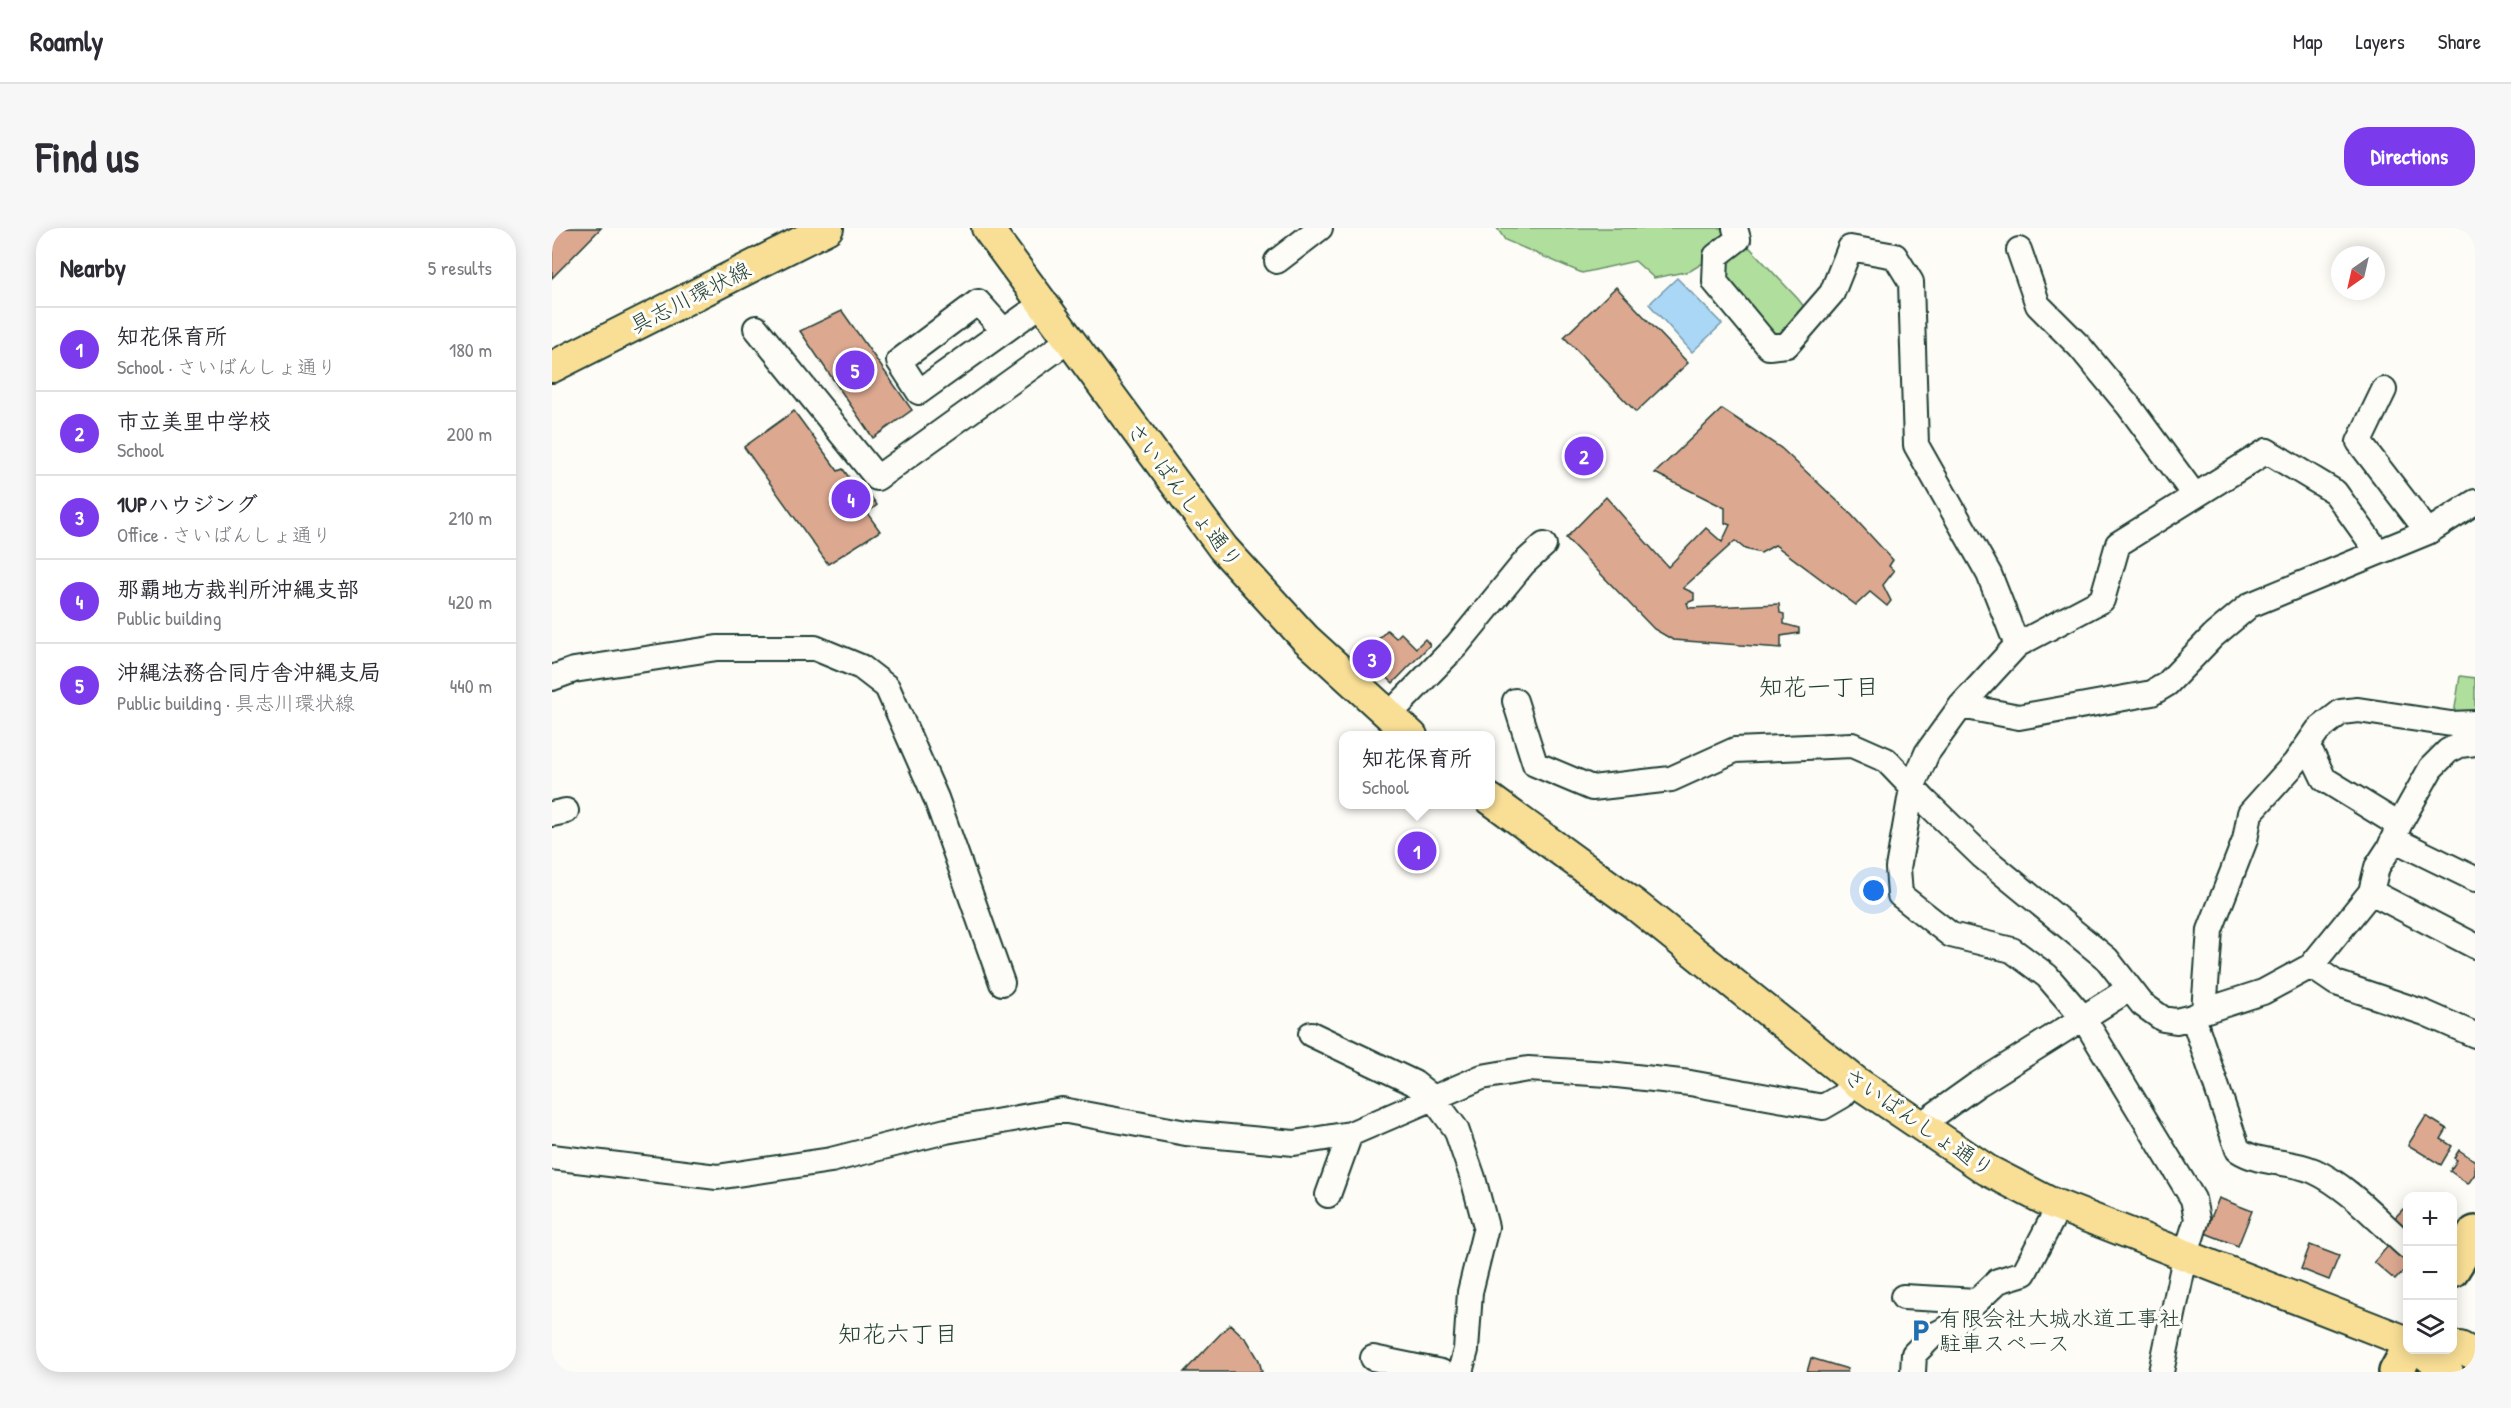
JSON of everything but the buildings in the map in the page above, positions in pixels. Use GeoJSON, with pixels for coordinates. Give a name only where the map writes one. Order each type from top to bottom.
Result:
{"type":"FeatureCollection","features":[{"type":"Feature","properties":{"kind":"highway"},"geometry":{"type":"LineString","coordinates":[[2457,1262],[2475,1233]]}},
{"type":"Feature","properties":{"kind":"highway"},"geometry":{"type":"LineString","coordinates":[[2396,1372],[2406,1354]]}},
{"type":"Feature","properties":{"kind":"main road","name":"具志川環状線"},"geometry":{"type":"LineString","coordinates":[[552,367],[828,228]]}},
{"type":"Feature","properties":{"kind":"main road","name":"さいばんしょ通り"},"geometry":{"type":"LineString","coordinates":[[987,228],[1223,548],[1305,638],[1407,731]]}},
{"type":"Feature","properties":{"kind":"main road","name":"さいばんしょ通り"},"geometry":{"type":"LineString","coordinates":[[1495,802],[1634,904],[1855,1081],[1919,1126],[2012,1184],[2059,1206],[2185,1257],[2403,1340]]}},
{"type":"Feature","properties":{"kind":"main road"},"geometry":{"type":"LineString","coordinates":[[2457,1347],[2475,1355]]}},
{"type":"Feature","properties":{"kind":"main road"},"geometry":{"type":"LineString","coordinates":[[2425,1354],[2448,1372]]}},
{"type":"Feature","properties":{"kind":"street"},"geometry":{"type":"LineString","coordinates":[[1277,261],[1320,228]]}},
{"type":"Feature","properties":{"kind":"street"},"geometry":{"type":"LineString","coordinates":[[1735,228],[1738,239],[1716,256],[1716,282],[1769,347],[1787,345],[1832,293],[1850,248],[1895,256],[1911,282],[1916,445],[1989,574],[2017,645]]}},
{"type":"Feature","properties":{"kind":"street"},"geometry":{"type":"LineString","coordinates":[[2019,250],[2038,305],[2080,347],[2128,405],[2195,496]]}},
{"type":"Feature","properties":{"kind":"street"},"geometry":{"type":"LineString","coordinates":[[1004,331],[1042,303]]}},
{"type":"Feature","properties":{"kind":"street"},"geometry":{"type":"LineString","coordinates":[[756,327],[877,478],[1069,340]]}},
{"type":"Feature","properties":{"kind":"street"},"geometry":{"type":"LineString","coordinates":[[2384,390],[2359,442],[2428,532]]}},
{"type":"Feature","properties":{"kind":"street"},"geometry":{"type":"LineString","coordinates":[[2161,1372],[2185,1257],[2197,1219],[2193,1199],[2084,1019],[2047,976],[2012,950],[1951,935],[1900,895],[1898,868],[1912,788],[1927,753],[1961,706],[2017,645],[2102,600],[2118,544],[2267,451],[2335,492],[2378,552]]}},
{"type":"Feature","properties":{"kind":"street"},"geometry":{"type":"LineString","coordinates":[[1961,706],[2019,717],[2152,693],[2167,684],[2213,636],[2250,605],[2428,532],[2475,502]]}},
{"type":"Feature","properties":{"kind":"street"},"geometry":{"type":"LineString","coordinates":[[1389,715],[1456,645],[1524,562],[1544,545]]}},
{"type":"Feature","properties":{"kind":"street"},"geometry":{"type":"LineString","coordinates":[[552,678],[574,670],[717,648],[815,648],[861,667],[887,687],[936,798],[1002,983]]}},
{"type":"Feature","properties":{"kind":"street"},"geometry":{"type":"LineString","coordinates":[[1515,701],[1535,764],[1592,788],[1671,779],[1735,750],[1852,745],[1886,760],[1983,857],[2107,959],[2142,1004],[2163,1019],[2176,1020],[2263,992],[2311,966],[2371,892],[2377,867],[2431,768],[2448,751],[2470,748]]}},
{"type":"Feature","properties":{"kind":"street"},"geometry":{"type":"LineString","coordinates":[[2407,1246],[2346,1192],[2313,1170],[2248,1157],[2238,1150],[2199,1014],[2210,930],[2245,840],[2250,813],[2295,764],[2318,730],[2341,712],[2358,710],[2451,724],[2475,723]]}},
{"type":"Feature","properties":{"kind":"street"},"geometry":{"type":"LineString","coordinates":[[2308,746],[2324,779],[2396,832],[2475,879]]}},
{"type":"Feature","properties":{"kind":"street"},"geometry":{"type":"LineString","coordinates":[[2371,892],[2475,946]]}},
{"type":"Feature","properties":{"kind":"street"},"geometry":{"type":"LineString","coordinates":[[2311,966],[2336,983],[2425,1013],[2475,1035]]}},
{"type":"Feature","properties":{"kind":"street"},"geometry":{"type":"LineString","coordinates":[[1919,1126],[1976,1086],[2129,989]]}},
{"type":"Feature","properties":{"kind":"street"},"geometry":{"type":"LineString","coordinates":[[1311,1035],[1414,1083],[1433,1098],[1456,1129],[1473,1178],[1486,1227],[1470,1292],[1466,1350],[1460,1372]]}},
{"type":"Feature","properties":{"kind":"street"},"geometry":{"type":"LineString","coordinates":[[552,1157],[717,1177],[831,1160],[1004,1119],[1062,1110],[1186,1133],[1294,1143],[1350,1134],[1482,1077],[1528,1069],[1608,1074],[1690,1083],[1823,1107],[1842,1096],[1855,1081]]}},
{"type":"Feature","properties":{"kind":"street"},"geometry":{"type":"LineString","coordinates":[[1328,1195],[1350,1134]]}},
{"type":"Feature","properties":{"kind":"street"},"geometry":{"type":"LineString","coordinates":[[1913,1372],[1914,1354],[1930,1337],[1952,1326],[1998,1281],[2024,1273],[2059,1206]]}},
{"type":"Feature","properties":{"kind":"street"},"geometry":{"type":"LineString","coordinates":[[1903,1297],[1977,1301]]}},
{"type":"Feature","properties":{"kind":"street"},"geometry":{"type":"LineString","coordinates":[[1372,1358],[1441,1372]]}},
{"type":"Feature","properties":{"kind":"green space"},"geometry":{"type":"Polygon","coordinates":[[[1497,228],[1736,228],[1736,233],[1812,317],[1769,347],[1715,282],[1716,255],[1690,271],[1654,278],[1635,261],[1582,273],[1505,240],[1497,228]]]}},
{"type":"Feature","properties":{"kind":"green space"},"geometry":{"type":"Polygon","coordinates":[[[2460,676],[2475,678],[2475,715],[2454,714],[2460,676]]]}},
{"type":"Feature","properties":{"kind":"water"},"geometry":{"type":"Polygon","coordinates":[[[1677,278],[1722,324],[1692,352],[1649,304],[1677,278]]]}},
{"type":"Feature","properties":{"kind":"place","name":"沖縄法務合同庁舎沖縄支局"},"geometry":{"type":"Point","coordinates":[855,370]}},
{"type":"Feature","properties":{"kind":"place","name":"市立美里中学校"},"geometry":{"type":"Point","coordinates":[1584,456]}},
{"type":"Feature","properties":{"kind":"place","name":"那覇地方裁判所沖縄支部"},"geometry":{"type":"Point","coordinates":[851,499]}},
{"type":"Feature","properties":{"kind":"place","name":"1UPハウジング"},"geometry":{"type":"Point","coordinates":[1372,659]}},
{"type":"Feature","properties":{"kind":"place","name":"知花保育所"},"geometry":{"type":"Point","coordinates":[1417,851]}},
{"type":"Feature","properties":{"kind":"place","name":"有限会社大城水道工事社 駐車スペース"},"geometry":{"type":"Point","coordinates":[1921,1331]}},
{"type":"Feature","properties":{"kind":"district","name":"知花一丁目"},"geometry":{"type":"Point","coordinates":[1819,686]}},
{"type":"Feature","properties":{"kind":"district","name":"知花六丁目"},"geometry":{"type":"Point","coordinates":[898,1333]}}]}
